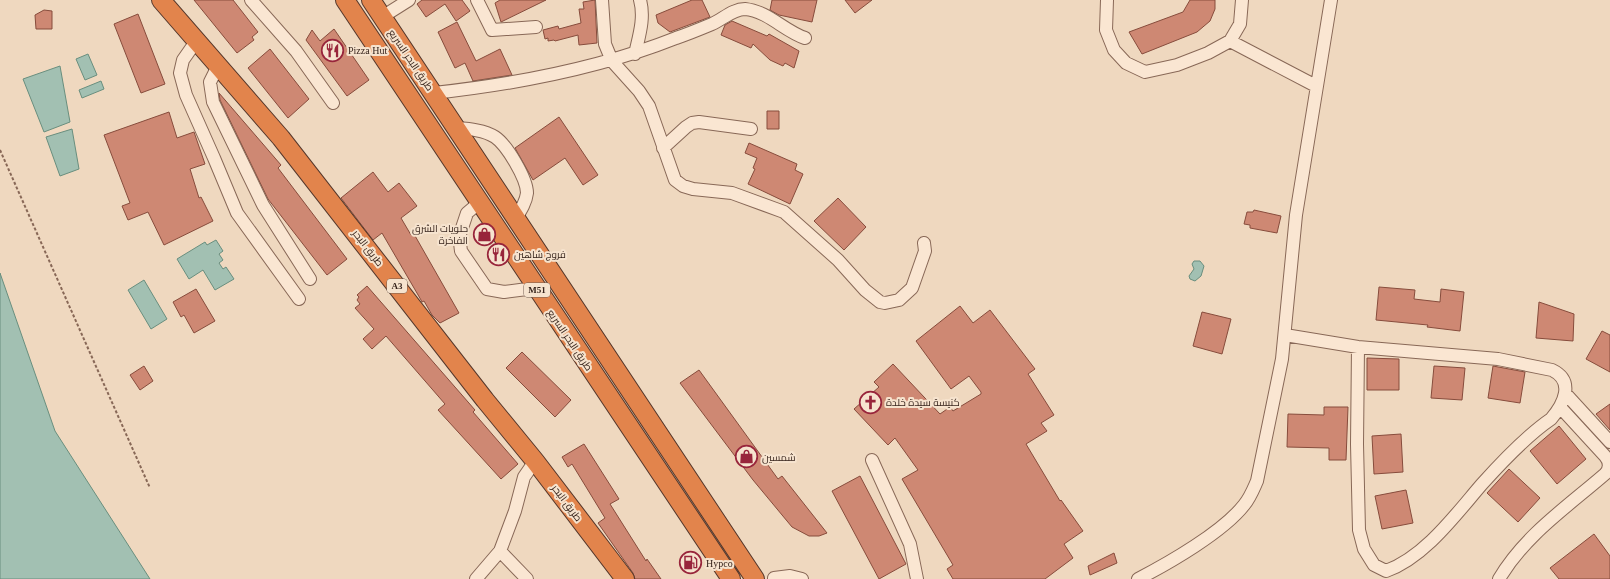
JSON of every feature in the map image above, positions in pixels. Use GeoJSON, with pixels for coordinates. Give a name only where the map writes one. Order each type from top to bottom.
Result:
{"type":"FeatureCollection","features":[{"type":"Feature","properties":{"kind":"highway","name":"طريق البحر"},"geometry":{"type":"LineString","coordinates":[[161,0],[281,138],[535,461],[625,579]]}},
{"type":"Feature","properties":{"kind":"highway","name":"طريق البحر السريع"},"geometry":{"type":"LineString","coordinates":[[345,0],[480,202],[535,288],[731,579]]}},
{"type":"Feature","properties":{"kind":"highway","name":"طريق البحر السريع"},"geometry":{"type":"LineString","coordinates":[[371,0],[755,579]]}},
{"type":"Feature","properties":{"kind":"street"},"geometry":{"type":"LineString","coordinates":[[251,0],[296,51],[333,103]]}},
{"type":"Feature","properties":{"kind":"street"},"geometry":{"type":"LineString","coordinates":[[382,17],[409,0]]}},
{"type":"Feature","properties":{"kind":"street"},"geometry":{"type":"LineString","coordinates":[[477,0],[492,30],[536,27]]}},
{"type":"Feature","properties":{"kind":"street"},"geometry":{"type":"LineString","coordinates":[[602,0],[605,44],[612,61],[639,91],[649,106],[669,167],[675,180],[693,189],[732,193],[784,212],[838,260],[868,293],[880,302],[885,303],[899,300],[912,288],[925,251],[924,243]]}},
{"type":"Feature","properties":{"kind":"street"},"geometry":{"type":"LineString","coordinates":[[635,54],[642,26],[642,8],[640,0]]}},
{"type":"Feature","properties":{"kind":"street"},"geometry":{"type":"LineString","coordinates":[[1107,0],[1106,30],[1114,50],[1126,63],[1145,72],[1177,65],[1208,53],[1230,41],[1240,24],[1242,0]]}},
{"type":"Feature","properties":{"kind":"street"},"geometry":{"type":"LineString","coordinates":[[1138,579],[1169,563],[1232,518],[1252,495],[1257,481],[1272,417],[1285,335],[1296,215],[1331,0]]}},
{"type":"Feature","properties":{"kind":"street"},"geometry":{"type":"LineString","coordinates":[[434,93],[528,80],[612,61],[635,54],[714,24],[738,10],[756,12],[772,19],[796,35],[805,38]]}},
{"type":"Feature","properties":{"kind":"street"},"geometry":{"type":"LineString","coordinates":[[197,40],[183,60],[180,73],[186,95],[237,213],[299,299]]}},
{"type":"Feature","properties":{"kind":"street"},"geometry":{"type":"LineString","coordinates":[[1230,41],[1316,86]]}},
{"type":"Feature","properties":{"kind":"street"},"geometry":{"type":"LineString","coordinates":[[218,66],[210,82],[210,91],[215,108],[270,217],[310,280]]}},
{"type":"Feature","properties":{"kind":"street"},"geometry":{"type":"LineString","coordinates":[[663,148],[692,123],[699,122],[751,129]]}},
{"type":"Feature","properties":{"kind":"street"},"geometry":{"type":"LineString","coordinates":[[456,128],[477,130],[496,138],[510,154],[524,179],[527,192],[525,203],[516,218]]}},
{"type":"Feature","properties":{"kind":"street"},"geometry":{"type":"LineString","coordinates":[[480,202],[467,213],[460,234],[461,251],[474,272],[487,289],[504,292],[535,288]]}},
{"type":"Feature","properties":{"kind":"street"},"geometry":{"type":"LineString","coordinates":[[1285,335],[1358,347],[1498,359],[1540,367],[1559,374],[1565,385],[1565,393],[1560,407],[1551,419],[1483,483],[1464,506],[1422,549],[1399,566],[1386,571],[1374,565],[1364,550],[1359,530],[1357,444],[1358,347]]}},
{"type":"Feature","properties":{"kind":"street"},"geometry":{"type":"LineString","coordinates":[[1565,393],[1610,442]]}},
{"type":"Feature","properties":{"kind":"street"},"geometry":{"type":"LineString","coordinates":[[1499,579],[1508,565],[1544,525],[1607,472],[1610,464],[1605,456],[1560,407]]}},
{"type":"Feature","properties":{"kind":"street"},"geometry":{"type":"LineString","coordinates":[[872,460],[910,544],[917,579]]}},
{"type":"Feature","properties":{"kind":"street"},"geometry":{"type":"LineString","coordinates":[[476,579],[500,552],[515,511],[524,477],[535,461]]}},
{"type":"Feature","properties":{"kind":"street"},"geometry":{"type":"LineString","coordinates":[[500,552],[527,579]]}},
{"type":"Feature","properties":{"kind":"street"},"geometry":{"type":"LineString","coordinates":[[774,578],[790,576],[802,579]]}},
{"type":"Feature","properties":{"kind":"path"},"geometry":{"type":"LineString","coordinates":[[0,150],[150,488]]}},
{"type":"Feature","properties":{"kind":"shaded area"},"geometry":{"type":"Polygon","coordinates":[[[88,54],[97,75],[85,80],[76,59],[88,54]]]}},
{"type":"Feature","properties":{"kind":"shaded area"},"geometry":{"type":"Polygon","coordinates":[[[60,66],[70,122],[44,132],[23,79],[60,66]]]}},
{"type":"Feature","properties":{"kind":"shaded area"},"geometry":{"type":"Polygon","coordinates":[[[101,81],[104,89],[82,98],[79,90],[101,81]]]}},
{"type":"Feature","properties":{"kind":"shaded area"},"geometry":{"type":"Polygon","coordinates":[[[72,129],[79,169],[60,176],[46,137],[72,129]]]}},
{"type":"Feature","properties":{"kind":"shaded area"},"geometry":{"type":"Polygon","coordinates":[[[216,240],[223,251],[219,254],[223,260],[219,263],[223,269],[226,267],[234,279],[215,290],[203,270],[189,279],[177,259],[205,242],[207,245],[216,240]]]}},
{"type":"Feature","properties":{"kind":"shaded area"},"geometry":{"type":"Polygon","coordinates":[[[1194,261],[1200,261],[1204,266],[1201,276],[1195,281],[1190,279],[1189,276],[1194,269],[1192,264],[1194,261]]]}},
{"type":"Feature","properties":{"kind":"shaded area"},"geometry":{"type":"Polygon","coordinates":[[[0,273],[55,431],[150,579],[0,579],[0,273]]]}},
{"type":"Feature","properties":{"kind":"shaded area"},"geometry":{"type":"Polygon","coordinates":[[[144,280],[167,319],[151,329],[128,290],[144,280]]]}},
{"type":"Feature","properties":{"kind":"building"},"geometry":{"type":"Polygon","coordinates":[[[194,0],[233,0],[258,32],[252,37],[254,40],[237,53],[194,0]]]}},
{"type":"Feature","properties":{"kind":"building"},"geometry":{"type":"Polygon","coordinates":[[[422,0],[462,0],[470,11],[456,21],[445,4],[426,17],[417,4],[422,0]]]}},
{"type":"Feature","properties":{"kind":"building"},"geometry":{"type":"Polygon","coordinates":[[[500,0],[546,0],[501,22],[495,3],[500,0]]]}},
{"type":"Feature","properties":{"kind":"building"},"geometry":{"type":"Polygon","coordinates":[[[595,0],[597,43],[579,45],[578,35],[555,41],[548,41],[548,38],[545,39],[543,30],[558,26],[559,29],[581,23],[579,9],[584,9],[583,2],[595,0]]]}},
{"type":"Feature","properties":{"kind":"building"},"geometry":{"type":"Polygon","coordinates":[[[692,0],[702,0],[710,17],[670,32],[658,23],[656,15],[692,0]]]}},
{"type":"Feature","properties":{"kind":"building"},"geometry":{"type":"Polygon","coordinates":[[[772,0],[817,0],[812,22],[779,15],[770,10],[772,0]]]}},
{"type":"Feature","properties":{"kind":"building"},"geometry":{"type":"Polygon","coordinates":[[[845,0],[872,0],[855,13],[845,0]]]}},
{"type":"Feature","properties":{"kind":"building"},"geometry":{"type":"Polygon","coordinates":[[[1190,0],[1215,0],[1215,9],[1210,21],[1197,32],[1142,54],[1129,32],[1183,12],[1190,0]]]}},
{"type":"Feature","properties":{"kind":"building"},"geometry":{"type":"Polygon","coordinates":[[[44,10],[52,11],[52,29],[36,29],[35,15],[44,10]]]}},
{"type":"Feature","properties":{"kind":"building"},"geometry":{"type":"Polygon","coordinates":[[[138,14],[165,84],[141,93],[114,24],[138,14]]]}},
{"type":"Feature","properties":{"kind":"building"},"geometry":{"type":"Polygon","coordinates":[[[732,21],[767,36],[769,34],[799,51],[794,68],[785,63],[783,66],[770,60],[753,44],[751,48],[721,35],[725,25],[732,21]]]}},
{"type":"Feature","properties":{"kind":"building"},"geometry":{"type":"Polygon","coordinates":[[[457,22],[476,61],[500,49],[512,75],[473,81],[465,63],[455,68],[438,32],[457,22]]]}},
{"type":"Feature","properties":{"kind":"building"},"geometry":{"type":"Polygon","coordinates":[[[334,29],[369,80],[347,96],[306,40],[312,30],[320,41],[334,29]]]}},
{"type":"Feature","properties":{"kind":"building"},"geometry":{"type":"Polygon","coordinates":[[[270,49],[309,99],[288,118],[248,68],[270,49]]]}},
{"type":"Feature","properties":{"kind":"building"},"geometry":{"type":"Polygon","coordinates":[[[219,93],[281,165],[278,168],[347,259],[327,275],[268,199],[220,100],[219,93]]]}},
{"type":"Feature","properties":{"kind":"building"},"geometry":{"type":"Polygon","coordinates":[[[767,111],[779,111],[779,129],[767,129],[767,111]]]}},
{"type":"Feature","properties":{"kind":"building"},"geometry":{"type":"Polygon","coordinates":[[[169,112],[177,138],[194,132],[205,164],[190,169],[199,198],[201,197],[213,221],[164,245],[148,212],[128,220],[122,206],[130,203],[104,135],[169,112]]]}},
{"type":"Feature","properties":{"kind":"building"},"geometry":{"type":"Polygon","coordinates":[[[559,117],[598,175],[583,185],[565,158],[533,180],[515,148],[559,117]]]}},
{"type":"Feature","properties":{"kind":"building"},"geometry":{"type":"Polygon","coordinates":[[[749,143],[797,164],[795,170],[803,174],[790,204],[748,184],[755,169],[753,168],[757,158],[745,153],[749,143]]]}},
{"type":"Feature","properties":{"kind":"building"},"geometry":{"type":"Polygon","coordinates":[[[373,172],[388,192],[399,183],[417,206],[401,218],[411,235],[414,234],[459,313],[440,323],[432,315],[424,301],[422,302],[382,233],[373,240],[341,198],[373,172]]]}},
{"type":"Feature","properties":{"kind":"building"},"geometry":{"type":"Polygon","coordinates":[[[838,198],[866,227],[844,250],[814,221],[838,198]]]}},
{"type":"Feature","properties":{"kind":"building"},"geometry":{"type":"Polygon","coordinates":[[[1254,210],[1281,216],[1277,233],[1250,228],[1250,225],[1244,224],[1247,212],[1253,212],[1254,210]]]}},
{"type":"Feature","properties":{"kind":"building"},"geometry":{"type":"Polygon","coordinates":[[[367,286],[475,410],[473,412],[518,464],[501,479],[438,410],[445,404],[386,336],[372,349],[363,339],[374,329],[355,308],[360,304],[357,300],[359,297],[357,295],[367,286]]]}},
{"type":"Feature","properties":{"kind":"building"},"geometry":{"type":"Polygon","coordinates":[[[1379,287],[1415,290],[1414,299],[1440,302],[1441,289],[1464,292],[1460,331],[1427,327],[1428,325],[1376,320],[1379,287]]]}},
{"type":"Feature","properties":{"kind":"building"},"geometry":{"type":"Polygon","coordinates":[[[196,289],[215,321],[194,333],[184,315],[181,317],[173,302],[196,289]]]}},
{"type":"Feature","properties":{"kind":"building"},"geometry":{"type":"Polygon","coordinates":[[[1539,302],[1574,314],[1573,341],[1536,338],[1539,302]]]}},
{"type":"Feature","properties":{"kind":"building"},"geometry":{"type":"Polygon","coordinates":[[[960,306],[973,323],[990,310],[1035,369],[1028,374],[1054,415],[1041,423],[1047,431],[1026,444],[1060,501],[1061,500],[1083,531],[1064,544],[1073,558],[1045,579],[953,579],[947,569],[953,565],[902,479],[918,470],[895,438],[888,445],[854,409],[879,387],[874,382],[893,364],[940,414],[950,407],[953,411],[981,394],[969,376],[951,389],[916,341],[960,306]]]}},
{"type":"Feature","properties":{"kind":"building"},"geometry":{"type":"Polygon","coordinates":[[[1202,312],[1231,319],[1222,354],[1193,346],[1202,312]]]}},
{"type":"Feature","properties":{"kind":"building"},"geometry":{"type":"Polygon","coordinates":[[[1602,331],[1610,335],[1610,372],[1586,359],[1602,331]]]}},
{"type":"Feature","properties":{"kind":"building"},"geometry":{"type":"Polygon","coordinates":[[[522,352],[571,400],[555,417],[506,368],[522,352]]]}},
{"type":"Feature","properties":{"kind":"building"},"geometry":{"type":"Polygon","coordinates":[[[1367,358],[1399,359],[1399,390],[1367,390],[1367,358]]]}},
{"type":"Feature","properties":{"kind":"building"},"geometry":{"type":"Polygon","coordinates":[[[144,366],[153,381],[140,390],[130,375],[144,366]]]}},
{"type":"Feature","properties":{"kind":"building"},"geometry":{"type":"Polygon","coordinates":[[[1434,366],[1465,368],[1462,400],[1431,398],[1434,366]]]}},
{"type":"Feature","properties":{"kind":"building"},"geometry":{"type":"Polygon","coordinates":[[[1493,366],[1525,372],[1520,403],[1488,398],[1493,366]]]}},
{"type":"Feature","properties":{"kind":"building"},"geometry":{"type":"Polygon","coordinates":[[[699,370],[778,479],[782,476],[827,533],[819,536],[809,536],[792,527],[753,480],[680,383],[699,370]]]}},
{"type":"Feature","properties":{"kind":"building"},"geometry":{"type":"Polygon","coordinates":[[[1610,404],[1610,430],[1596,414],[1610,404]]]}},
{"type":"Feature","properties":{"kind":"building"},"geometry":{"type":"Polygon","coordinates":[[[1324,407],[1348,407],[1346,460],[1329,460],[1329,448],[1287,447],[1288,414],[1324,415],[1324,407]]]}},
{"type":"Feature","properties":{"kind":"building"},"geometry":{"type":"Polygon","coordinates":[[[1559,426],[1586,459],[1557,484],[1530,451],[1559,426]]]}},
{"type":"Feature","properties":{"kind":"building"},"geometry":{"type":"Polygon","coordinates":[[[1401,434],[1403,472],[1374,474],[1372,436],[1401,434]]]}},
{"type":"Feature","properties":{"kind":"building"},"geometry":{"type":"Polygon","coordinates":[[[584,444],[619,499],[610,504],[646,561],[647,559],[661,579],[635,579],[633,573],[598,523],[605,518],[572,464],[568,467],[562,457],[584,444]]]}},
{"type":"Feature","properties":{"kind":"building"},"geometry":{"type":"Polygon","coordinates":[[[1509,469],[1540,498],[1518,522],[1487,493],[1509,469]]]}},
{"type":"Feature","properties":{"kind":"building"},"geometry":{"type":"Polygon","coordinates":[[[860,476],[906,564],[879,579],[832,491],[860,476]]]}},
{"type":"Feature","properties":{"kind":"building"},"geometry":{"type":"Polygon","coordinates":[[[1406,490],[1413,523],[1382,529],[1375,496],[1406,490]]]}},
{"type":"Feature","properties":{"kind":"building"},"geometry":{"type":"Polygon","coordinates":[[[1594,534],[1610,556],[1610,579],[1559,579],[1550,568],[1594,534]]]}},
{"type":"Feature","properties":{"kind":"building"},"geometry":{"type":"Polygon","coordinates":[[[1114,553],[1117,563],[1090,575],[1088,566],[1114,553]]]}},
{"type":"Feature","properties":{"kind":"place","name":"Pizza Hut"},"geometry":{"type":"Point","coordinates":[332,50]}},
{"type":"Feature","properties":{"kind":"place","name":"حلويات الشرق الفاخرة"},"geometry":{"type":"Point","coordinates":[484,234]}},
{"type":"Feature","properties":{"kind":"place","name":"فروج شاهين"},"geometry":{"type":"Point","coordinates":[499,254]}},
{"type":"Feature","properties":{"kind":"place","name":"كنيسة سيدة خلدة"},"geometry":{"type":"Point","coordinates":[871,402]}},
{"type":"Feature","properties":{"kind":"place","name":"شمسين"},"geometry":{"type":"Point","coordinates":[746,457]}},
{"type":"Feature","properties":{"kind":"place","name":"Hypco"},"geometry":{"type":"Point","coordinates":[691,563]}}]}
